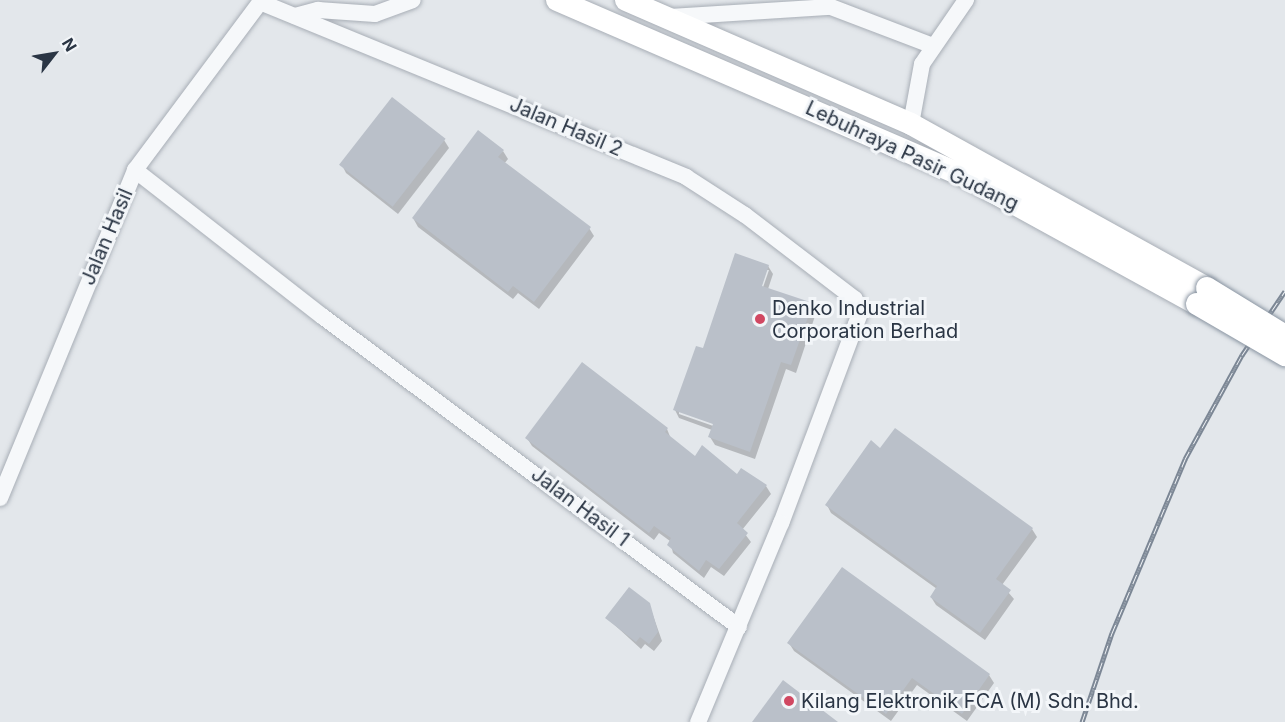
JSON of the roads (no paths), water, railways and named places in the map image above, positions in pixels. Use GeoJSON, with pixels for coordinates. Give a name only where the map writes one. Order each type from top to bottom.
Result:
{"type":"FeatureCollection","features":[{"type":"Feature","properties":{"kind":"highway","name":"Lebuhraya Pasir Gudang"},"geometry":{"type":"LineString","coordinates":[[557,0],[968,178],[1285,336]]}},
{"type":"Feature","properties":{"kind":"highway","name":"Lebuhraya Pasir Gudang"},"geometry":{"type":"LineString","coordinates":[[626,0],[911,124],[1202,296],[1285,355]]}},
{"type":"Feature","properties":{"kind":"street"},"geometry":{"type":"LineString","coordinates":[[295,16],[318,10],[375,14],[413,0]]}},
{"type":"Feature","properties":{"kind":"street"},"geometry":{"type":"LineString","coordinates":[[911,124],[922,64],[966,0]]}},
{"type":"Feature","properties":{"kind":"street","name":"Jalan Hasil 2"},"geometry":{"type":"LineString","coordinates":[[260,2],[686,177],[745,215],[855,299],[859,316],[739,627]]}},
{"type":"Feature","properties":{"kind":"street","name":"Jalan Hasil"},"geometry":{"type":"LineString","coordinates":[[0,498],[135,170],[260,2]]}},
{"type":"Feature","properties":{"kind":"street"},"geometry":{"type":"LineString","coordinates":[[669,17],[831,7],[933,46]]}},
{"type":"Feature","properties":{"kind":"street","name":"Jalan Hasil 1"},"geometry":{"type":"LineString","coordinates":[[135,170],[322,316],[739,627]]}},
{"type":"Feature","properties":{"kind":"street"},"geometry":{"type":"LineString","coordinates":[[698,722],[739,627]]}},
{"type":"Feature","properties":{"kind":"railway"},"geometry":{"type":"LineString","coordinates":[[1082,722],[1112,633],[1185,459],[1242,355],[1285,291]]}},
{"type":"Feature","properties":{"kind":"place","name":"Denko Industrial Corporation Berhad"},"geometry":{"type":"Point","coordinates":[760,319]}},
{"type":"Feature","properties":{"kind":"place","name":"Kilang Elektronik FCA (M) Sdn. Bhd."},"geometry":{"type":"Point","coordinates":[789,701]}}]}
